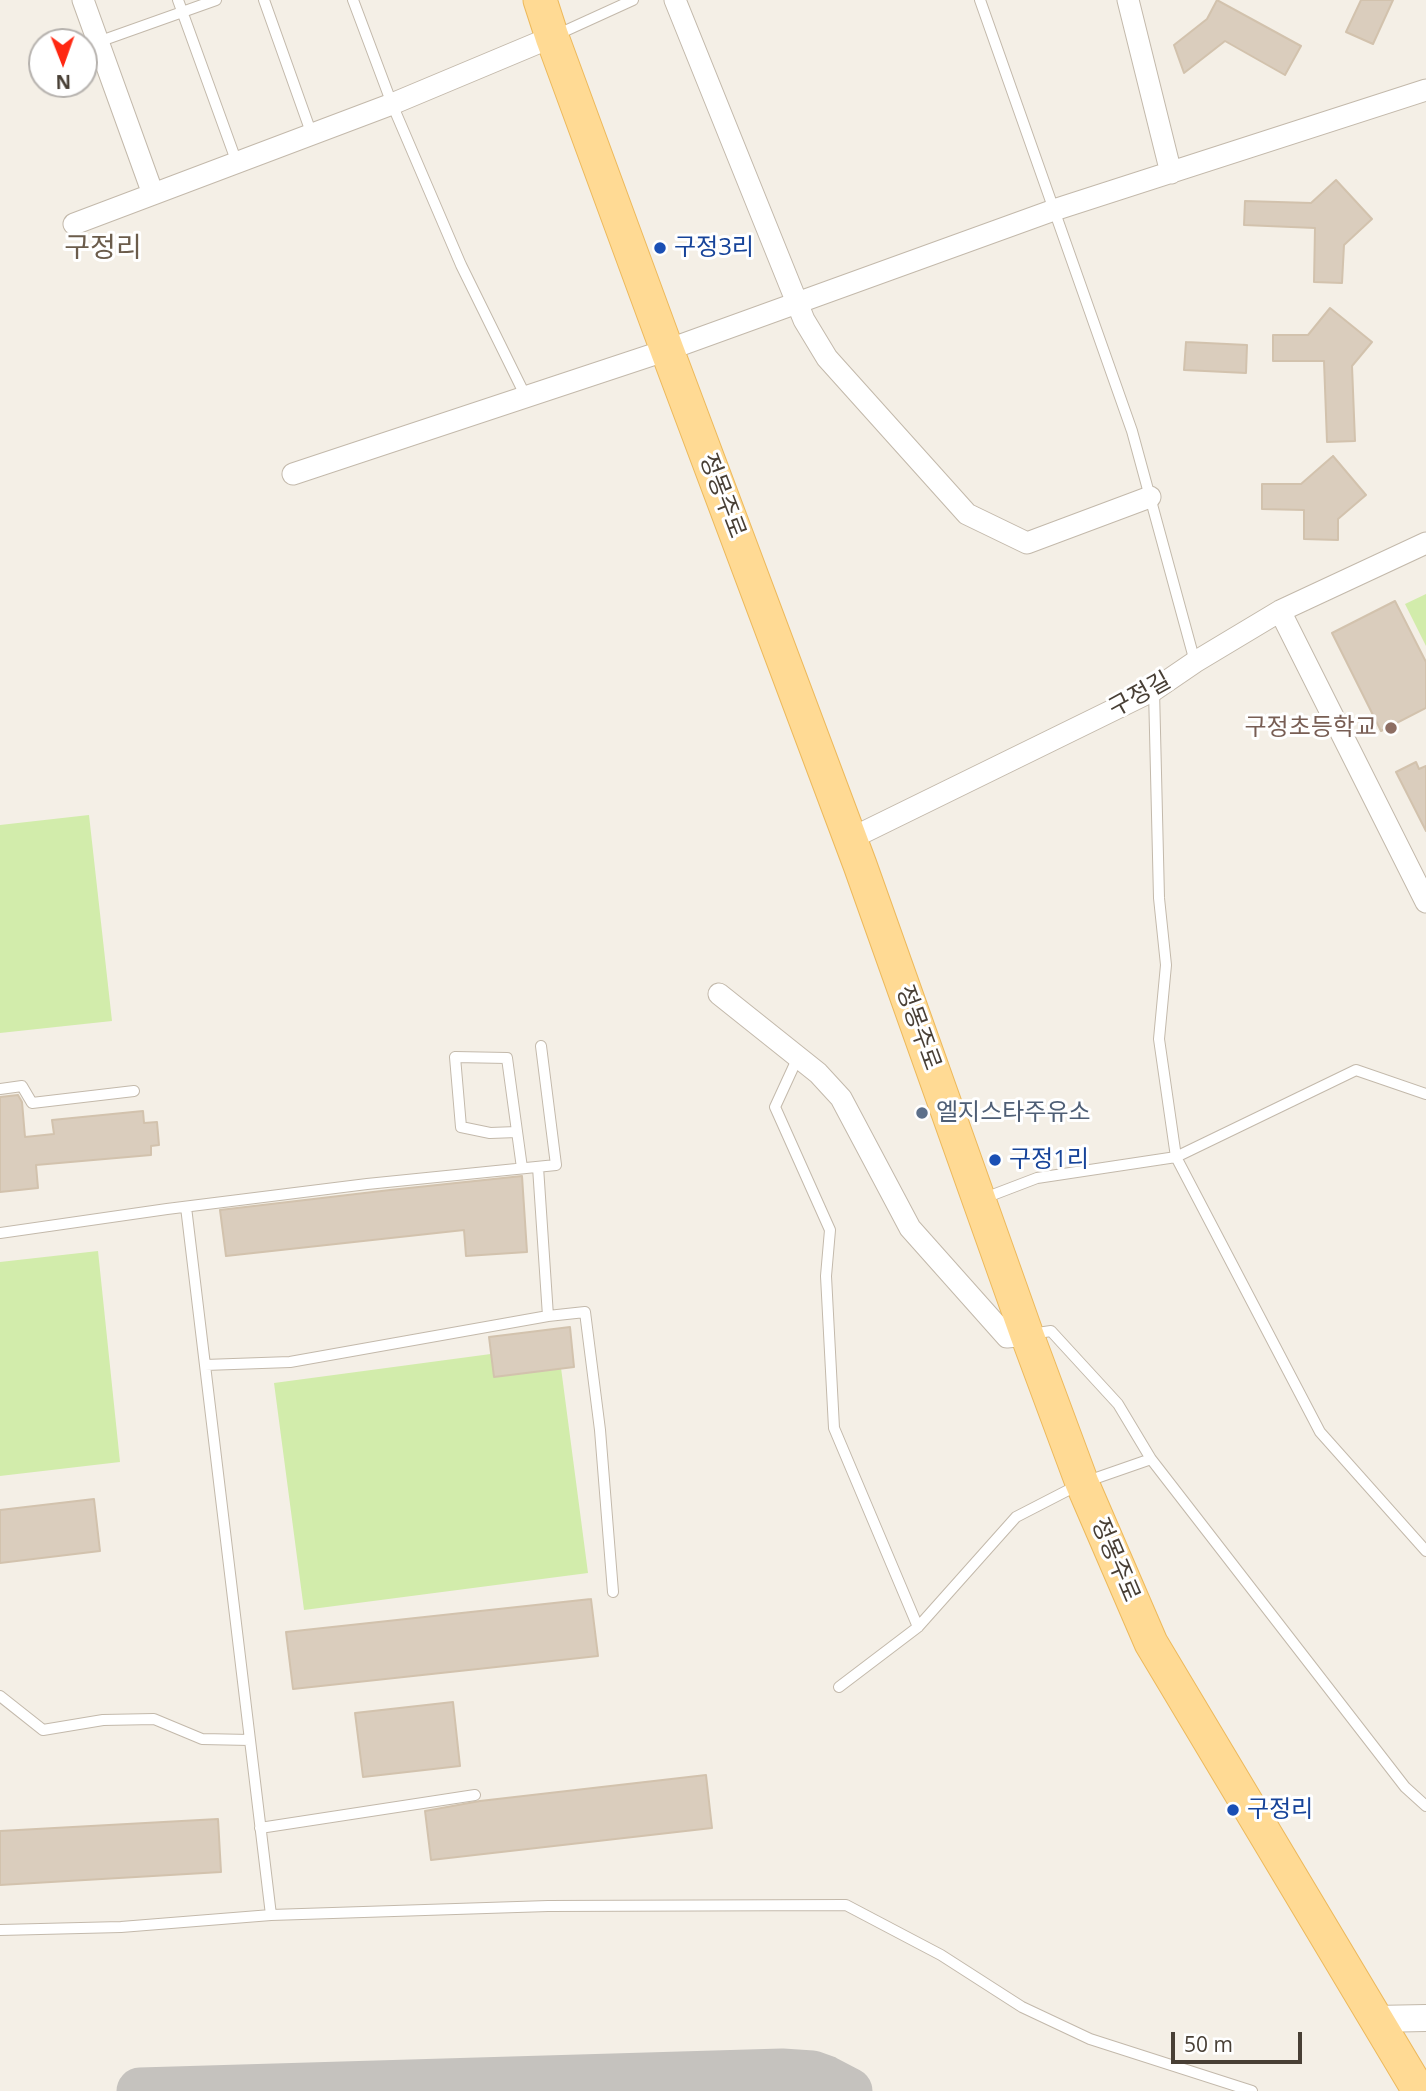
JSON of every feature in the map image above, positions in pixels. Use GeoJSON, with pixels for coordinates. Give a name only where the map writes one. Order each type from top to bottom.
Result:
{"type":"FeatureCollection","features":[{"type":"Feature","properties":{"kind":"main road","name":"정몽주로"},"geometry":{"type":"LineString","coordinates":[[540,0],[667,350],[850,839],[1082,1483],[1151,1643],[1419,2091]]}},
{"type":"Feature","properties":{"kind":"street"},"geometry":{"type":"LineString","coordinates":[[83,0],[93,28]]}},
{"type":"Feature","properties":{"kind":"street"},"geometry":{"type":"LineString","coordinates":[[676,0],[804,320],[827,358],[967,514],[1027,543],[1150,497]]}},
{"type":"Feature","properties":{"kind":"street"},"geometry":{"type":"LineString","coordinates":[[1128,0],[1171,173]]}},
{"type":"Feature","properties":{"kind":"street"},"geometry":{"type":"LineString","coordinates":[[74,224],[392,104],[552,37]]}},
{"type":"Feature","properties":{"kind":"street"},"geometry":{"type":"LineString","coordinates":[[98,42],[153,194]]}},
{"type":"Feature","properties":{"kind":"street"},"geometry":{"type":"LineString","coordinates":[[293,474],[667,350],[1054,210],[1426,90]]}},
{"type":"Feature","properties":{"kind":"street","name":"구정길"},"geometry":{"type":"LineString","coordinates":[[850,839],[1154,690],[1280,611],[1426,543]]}},
{"type":"Feature","properties":{"kind":"street"},"geometry":{"type":"LineString","coordinates":[[1280,611],[1426,902]]}},
{"type":"Feature","properties":{"kind":"street"},"geometry":{"type":"LineString","coordinates":[[719,994],[818,1073],[841,1098],[909,1228],[1007,1337],[1027,1335]]}},
{"type":"Feature","properties":{"kind":"street"},"geometry":{"type":"LineString","coordinates":[[1375,2019],[1426,2018]]}},
{"type":"Feature","properties":{"kind":"lane"},"geometry":{"type":"LineString","coordinates":[[178,0],[237,163]]}},
{"type":"Feature","properties":{"kind":"lane"},"geometry":{"type":"LineString","coordinates":[[98,42],[216,0]]}},
{"type":"Feature","properties":{"kind":"lane"},"geometry":{"type":"LineString","coordinates":[[264,0],[312,135]]}},
{"type":"Feature","properties":{"kind":"lane"},"geometry":{"type":"LineString","coordinates":[[353,0],[392,104],[461,265],[526,397]]}},
{"type":"Feature","properties":{"kind":"lane"},"geometry":{"type":"LineString","coordinates":[[552,37],[633,0]]}},
{"type":"Feature","properties":{"kind":"lane"},"geometry":{"type":"LineString","coordinates":[[979,0],[1132,431],[1195,662]]}},
{"type":"Feature","properties":{"kind":"lane"},"geometry":{"type":"LineString","coordinates":[[1154,690],[1158,898],[1166,965],[1159,1039],[1176,1157],[1320,1432],[1426,1551]]}},
{"type":"Feature","properties":{"kind":"lane"},"geometry":{"type":"LineString","coordinates":[[0,1233],[367,1184],[556,1164],[541,1046]]}},
{"type":"Feature","properties":{"kind":"lane"},"geometry":{"type":"LineString","coordinates":[[517,1132],[490,1133],[461,1127],[455,1057],[507,1058],[522,1168]]}},
{"type":"Feature","properties":{"kind":"lane"},"geometry":{"type":"LineString","coordinates":[[798,1057],[775,1107],[830,1230],[825,1276],[834,1428],[918,1627]]}},
{"type":"Feature","properties":{"kind":"lane"},"geometry":{"type":"LineString","coordinates":[[979,1201],[1037,1178],[1176,1157],[1356,1070],[1426,1094]]}},
{"type":"Feature","properties":{"kind":"lane"},"geometry":{"type":"LineString","coordinates":[[0,1088],[22,1086],[32,1103],[134,1091]]}},
{"type":"Feature","properties":{"kind":"lane"},"geometry":{"type":"LineString","coordinates":[[538,1167],[548,1316]]}},
{"type":"Feature","properties":{"kind":"lane"},"geometry":{"type":"LineString","coordinates":[[186,1207],[271,1915]]}},
{"type":"Feature","properties":{"kind":"lane"},"geometry":{"type":"LineString","coordinates":[[205,1365],[290,1362],[548,1316],[586,1312],[600,1430],[613,1592]]}},
{"type":"Feature","properties":{"kind":"lane"},"geometry":{"type":"LineString","coordinates":[[1027,1335],[1051,1331],[1118,1404],[1151,1459],[1405,1787],[1426,1806]]}},
{"type":"Feature","properties":{"kind":"lane"},"geometry":{"type":"LineString","coordinates":[[839,1687],[918,1627],[1016,1517],[1082,1483],[1151,1459]]}},
{"type":"Feature","properties":{"kind":"lane"},"geometry":{"type":"LineString","coordinates":[[0,1696],[43,1730],[103,1720],[154,1719],[202,1739],[250,1740]]}},
{"type":"Feature","properties":{"kind":"lane"},"geometry":{"type":"LineString","coordinates":[[260,1828],[475,1795]]}},
{"type":"Feature","properties":{"kind":"lane"},"geometry":{"type":"LineString","coordinates":[[0,1930],[121,1927],[271,1915],[548,1906],[846,1905],[942,1955],[1022,2007],[1090,2039],[1252,2091]]}},
{"type":"Feature","properties":{"kind":"green space"},"geometry":{"type":"Polygon","coordinates":[[[1426,594],[1426,646],[1405,604],[1426,594]]]}},
{"type":"Feature","properties":{"kind":"green space"},"geometry":{"type":"Polygon","coordinates":[[[89,815],[112,1021],[0,1033],[0,825],[89,815]]]}},
{"type":"Feature","properties":{"kind":"green space"},"geometry":{"type":"Polygon","coordinates":[[[98,1251],[120,1462],[0,1476],[0,1262],[98,1251]]]}},
{"type":"Feature","properties":{"kind":"green space"},"geometry":{"type":"Polygon","coordinates":[[[558,1345],[588,1573],[304,1610],[274,1383],[558,1345]]]}},
{"type":"Feature","properties":{"kind":"building"},"geometry":{"type":"Polygon","coordinates":[[[1217,0],[1301,46],[1285,75],[1225,41],[1184,73],[1174,45],[1207,19],[1217,0]]]}},
{"type":"Feature","properties":{"kind":"building"},"geometry":{"type":"Polygon","coordinates":[[[1361,0],[1393,0],[1373,44],[1346,32],[1361,0]]]}},
{"type":"Feature","properties":{"kind":"building"},"geometry":{"type":"Polygon","coordinates":[[[1336,180],[1372,219],[1344,245],[1342,283],[1314,282],[1315,228],[1244,225],[1245,201],[1311,203],[1336,180]]]}},
{"type":"Feature","properties":{"kind":"building"},"geometry":{"type":"Polygon","coordinates":[[[1330,308],[1372,342],[1352,366],[1355,441],[1327,442],[1324,361],[1273,361],[1273,335],[1308,335],[1330,308]]]}},
{"type":"Feature","properties":{"kind":"building"},"geometry":{"type":"Polygon","coordinates":[[[1186,342],[1247,345],[1246,373],[1184,370],[1186,342]]]}},
{"type":"Feature","properties":{"kind":"building"},"geometry":{"type":"Polygon","coordinates":[[[1333,456],[1366,495],[1338,519],[1338,540],[1304,539],[1304,510],[1262,509],[1262,484],[1301,484],[1333,456]]]}},
{"type":"Feature","properties":{"kind":"building"},"geometry":{"type":"Polygon","coordinates":[[[1395,601],[1426,662],[1426,708],[1381,731],[1332,633],[1395,601]]]}},
{"type":"Feature","properties":{"kind":"building"},"geometry":{"type":"Polygon","coordinates":[[[1416,762],[1419,769],[1426,766],[1426,831],[1396,772],[1416,762]]]}},
{"type":"Feature","properties":{"kind":"building"},"geometry":{"type":"Polygon","coordinates":[[[18,1095],[22,1102],[25,1137],[54,1134],[52,1120],[143,1111],[144,1123],[157,1122],[159,1145],[151,1146],[151,1155],[36,1165],[38,1188],[0,1192],[0,1097],[18,1095]]]}},
{"type":"Feature","properties":{"kind":"building"},"geometry":{"type":"Polygon","coordinates":[[[522,1176],[527,1252],[466,1256],[464,1230],[226,1256],[220,1210],[522,1176]]]}},
{"type":"Feature","properties":{"kind":"building"},"geometry":{"type":"Polygon","coordinates":[[[570,1327],[574,1367],[494,1377],[489,1337],[570,1327]]]}},
{"type":"Feature","properties":{"kind":"building"},"geometry":{"type":"Polygon","coordinates":[[[94,1499],[100,1551],[0,1563],[0,1510],[94,1499]]]}},
{"type":"Feature","properties":{"kind":"building"},"geometry":{"type":"Polygon","coordinates":[[[591,1599],[598,1656],[293,1689],[286,1632],[591,1599]]]}},
{"type":"Feature","properties":{"kind":"building"},"geometry":{"type":"Polygon","coordinates":[[[453,1702],[460,1766],[363,1777],[355,1713],[453,1702]]]}},
{"type":"Feature","properties":{"kind":"building"},"geometry":{"type":"Polygon","coordinates":[[[706,1775],[712,1828],[431,1860],[425,1811],[480,1801],[706,1775]]]}},
{"type":"Feature","properties":{"kind":"building"},"geometry":{"type":"Polygon","coordinates":[[[218,1819],[221,1872],[0,1885],[0,1831],[218,1819]]]}},
{"type":"Feature","properties":{"kind":"taxiway"},"geometry":{"type":"LineString","coordinates":[[140,2091],[782,2072],[812,2074],[849,2091]]}},
{"type":"Feature","properties":{"kind":"place","name":"구정3리"},"geometry":{"type":"Point","coordinates":[660,248]}},
{"type":"Feature","properties":{"kind":"place","name":"구정초등학교"},"geometry":{"type":"Point","coordinates":[1391,728]}},
{"type":"Feature","properties":{"kind":"place","name":"엘지스타주유소"},"geometry":{"type":"Point","coordinates":[922,1113]}},
{"type":"Feature","properties":{"kind":"place","name":"구정1리"},"geometry":{"type":"Point","coordinates":[995,1160]}},
{"type":"Feature","properties":{"kind":"place","name":"구정리"},"geometry":{"type":"Point","coordinates":[1233,1810]}},
{"type":"Feature","properties":{"kind":"district","name":"구정리"},"geometry":{"type":"Point","coordinates":[103,249]}}]}
